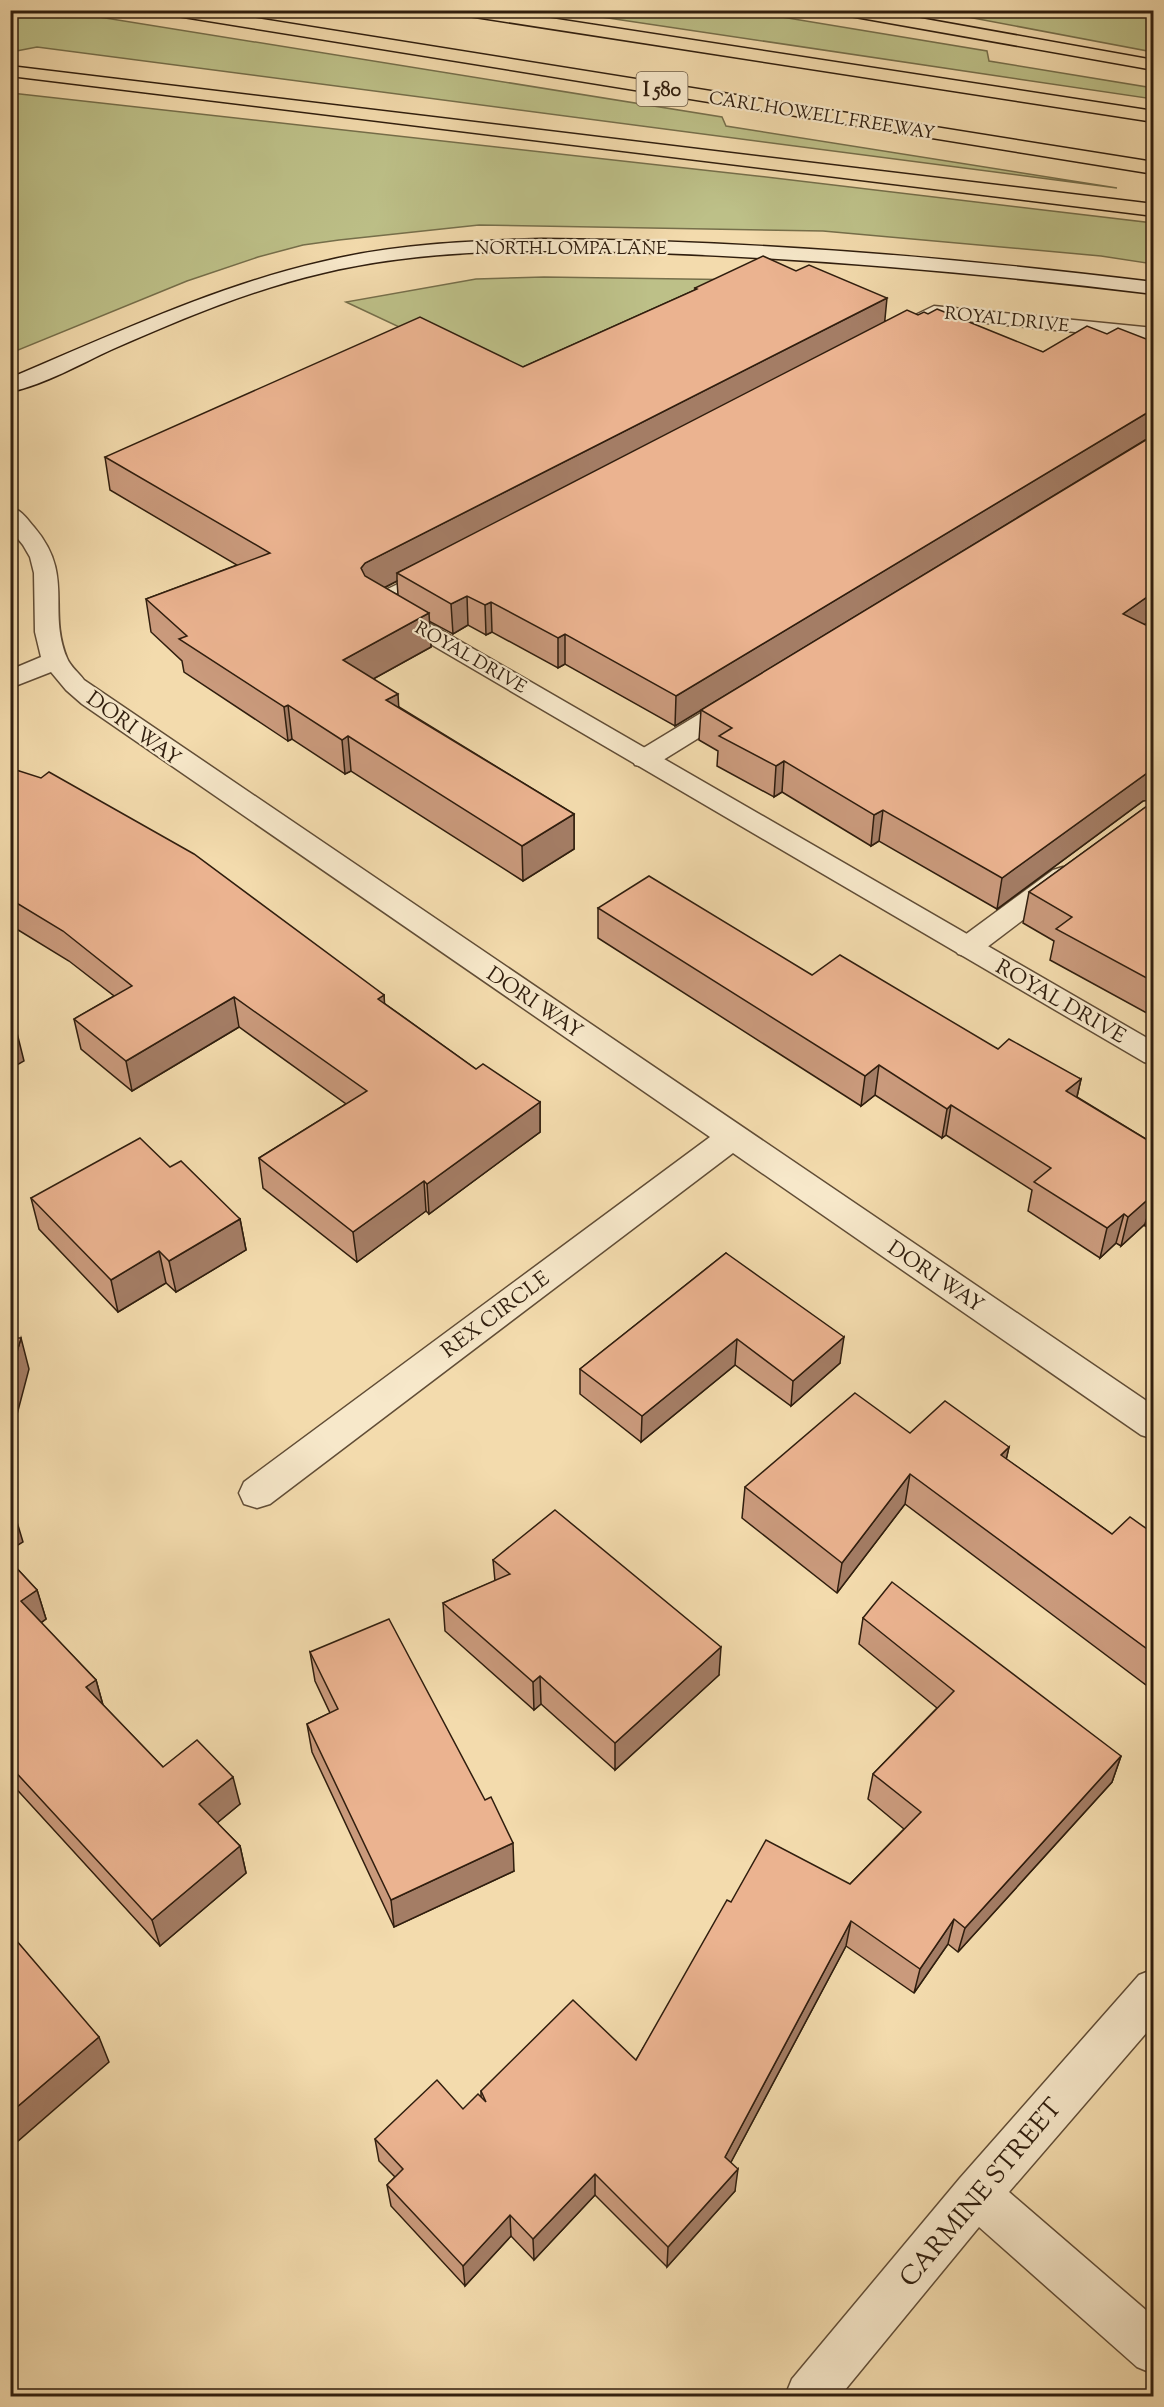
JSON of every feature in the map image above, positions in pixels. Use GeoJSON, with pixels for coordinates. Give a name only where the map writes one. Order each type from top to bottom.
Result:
{"type":"FeatureCollection","features":[{"type":"Feature","properties":{"kind":"highway","name":"CARL HOWELL FREEWAY"},"geometry":{"type":"LineString","coordinates":[[171,10],[1154,168]]}},
{"type":"Feature","properties":{"kind":"highway","name":"I 580"},"geometry":{"type":"LineString","coordinates":[[462,10],[1154,117]]}},
{"type":"Feature","properties":{"kind":"highway"},"geometry":{"type":"LineString","coordinates":[[844,10],[1154,65]]}},
{"type":"Feature","properties":{"kind":"highway"},"geometry":{"type":"LineString","coordinates":[[10,71],[1154,210]]}},
{"type":"Feature","properties":{"kind":"street","name":"NORTH LOMPA LANE"},"geometry":{"type":"LineString","coordinates":[[10,386],[174,317],[260,285],[336,265],[439,250],[548,246],[771,253],[958,267],[1154,288]]}},
{"type":"Feature","properties":{"kind":"street","name":"DORI WAY"},"geometry":{"type":"LineString","coordinates":[[10,514],[34,542],[42,557],[47,581],[48,632],[55,661],[75,685],[115,717],[1154,1425]]}},
{"type":"Feature","properties":{"kind":"street"},"geometry":{"type":"LineString","coordinates":[[10,680],[55,661]]}},
{"type":"Feature","properties":{"kind":"street"},"geometry":{"type":"LineString","coordinates":[[645,759],[756,691]]}},
{"type":"Feature","properties":{"kind":"street","name":"ROYAL DRIVE"},"geometry":{"type":"LineString","coordinates":[[968,947],[1086,859]]}},
{"type":"Feature","properties":{"kind":"street","name":"REX CIRCLE"},"geometry":{"type":"LineString","coordinates":[[257,1492],[733,1137]]}},
{"type":"Feature","properties":{"kind":"street","name":"CARMINE STREET"},"geometry":{"type":"LineString","coordinates":[[808,2397],[976,2194],[1154,1990]]}},
{"type":"Feature","properties":{"kind":"street"},"geometry":{"type":"LineString","coordinates":[[976,2194],[1154,2350]]}},
{"type":"Feature","properties":{"kind":"lane","name":"ROYAL DRIVE"},"geometry":{"type":"LineString","coordinates":[[892,334],[934,312],[1154,334]]}},
{"type":"Feature","properties":{"kind":"lane","name":"ROYAL DRIVE"},"geometry":{"type":"LineString","coordinates":[[451,564],[377,603],[1154,1055]]}},
{"type":"Feature","properties":{"kind":"green space"},"geometry":{"type":"Polygon","coordinates":[[[11,10],[62,11],[722,117],[726,126],[1117,188],[37,47],[11,52],[11,10]]]}},
{"type":"Feature","properties":{"kind":"green space"},"geometry":{"type":"Polygon","coordinates":[[[561,11],[746,11],[987,51],[989,61],[1153,88],[1153,99],[561,11]]]}},
{"type":"Feature","properties":{"kind":"green space"},"geometry":{"type":"Polygon","coordinates":[[[936,11],[1130,11],[1153,17],[1153,52],[936,11]]]}},
{"type":"Feature","properties":{"kind":"green space"},"geometry":{"type":"Polygon","coordinates":[[[11,93],[757,176],[1153,223],[1153,264],[1101,256],[823,231],[479,225],[303,245],[258,257],[187,281],[11,353],[11,93]]]}},
{"type":"Feature","properties":{"kind":"green space"},"geometry":{"type":"Polygon","coordinates":[[[544,277],[754,280],[527,387],[346,302],[476,279],[544,277]]]}},
{"type":"Feature","properties":{"kind":"building"},"geometry":{"type":"Polygon","coordinates":[[[763,256],[796,271],[809,265],[887,298],[365,563],[361,568],[365,576],[429,613],[343,660],[398,694],[386,700],[574,814],[522,846],[348,736],[342,740],[288,705],[284,707],[179,639],[187,636],[146,599],[270,553],[105,457],[420,317],[523,367],[697,289],[695,288],[763,256]]]}},
{"type":"Feature","properties":{"kind":"building"},"geometry":{"type":"Polygon","coordinates":[[[937,309],[1043,352],[1087,326],[1107,334],[1118,328],[1154,342],[1154,411],[1150,411],[676,696],[565,634],[558,638],[491,602],[485,605],[467,596],[451,604],[397,573],[907,310],[918,315],[924,312],[928,314],[937,309]]]}},
{"type":"Feature","properties":{"kind":"building"},"geometry":{"type":"Polygon","coordinates":[[[1154,435],[1154,592],[1123,614],[1154,629],[1154,770],[1002,878],[883,810],[874,815],[784,761],[776,766],[719,736],[732,728],[701,710],[1154,435]]]}},
{"type":"Feature","properties":{"kind":"building"},"geometry":{"type":"Polygon","coordinates":[[[10,768],[41,778],[49,772],[194,854],[384,995],[378,999],[476,1069],[483,1064],[540,1102],[427,1184],[424,1181],[353,1232],[259,1158],[367,1091],[234,997],[126,1061],[74,1019],[132,986],[63,931],[10,899],[10,768]]]}},
{"type":"Feature","properties":{"kind":"building"},"geometry":{"type":"Polygon","coordinates":[[[1154,801],[1154,982],[1056,929],[1072,917],[1029,892],[1154,801]]]}},
{"type":"Feature","properties":{"kind":"building"},"geometry":{"type":"Polygon","coordinates":[[[649,876],[812,975],[840,955],[998,1049],[1009,1039],[1081,1079],[1066,1091],[1154,1144],[1154,1194],[1128,1217],[1124,1214],[1107,1228],[1034,1182],[1051,1168],[951,1105],[947,1109],[879,1065],[865,1076],[598,908],[649,876]]]}},
{"type":"Feature","properties":{"kind":"building"},"geometry":{"type":"Polygon","coordinates":[[[140,1138],[170,1167],[181,1161],[240,1219],[169,1261],[159,1251],[111,1280],[31,1198],[140,1138]]]}},
{"type":"Feature","properties":{"kind":"building"},"geometry":{"type":"Polygon","coordinates":[[[726,1253],[844,1337],[793,1381],[737,1339],[642,1416],[580,1369],[726,1253]]]}},
{"type":"Feature","properties":{"kind":"building"},"geometry":{"type":"Polygon","coordinates":[[[10,1338],[21,1338],[10,1376],[10,1338]]]}},
{"type":"Feature","properties":{"kind":"building"},"geometry":{"type":"Polygon","coordinates":[[[855,1393],[910,1433],[945,1401],[1009,1447],[1001,1455],[1112,1534],[1130,1517],[1154,1534],[1154,1654],[910,1474],[842,1563],[745,1487],[855,1393]]]}},
{"type":"Feature","properties":{"kind":"building"},"geometry":{"type":"Polygon","coordinates":[[[555,1510],[721,1647],[615,1743],[540,1676],[533,1682],[443,1603],[510,1574],[493,1560],[555,1510]]]}},
{"type":"Feature","properties":{"kind":"building"},"geometry":{"type":"Polygon","coordinates":[[[10,1561],[37,1590],[21,1601],[96,1680],[86,1687],[163,1767],[197,1740],[233,1777],[199,1804],[240,1846],[152,1920],[10,1766],[10,1561]]]}},
{"type":"Feature","properties":{"kind":"building"},"geometry":{"type":"Polygon","coordinates":[[[892,1582],[1121,1756],[965,1928],[954,1919],[920,1969],[851,1921],[725,2157],[738,2169],[668,2247],[595,2174],[533,2239],[510,2215],[463,2266],[387,2185],[403,2169],[375,2139],[437,2080],[463,2109],[478,2094],[486,2102],[481,2091],[573,2000],[636,2060],[727,1900],[731,1902],[766,1840],[850,1884],[921,1812],[873,1774],[954,1691],[863,1618],[892,1582]]]}},
{"type":"Feature","properties":{"kind":"building"},"geometry":{"type":"Polygon","coordinates":[[[389,1619],[485,1800],[491,1797],[513,1843],[391,1900],[307,1724],[338,1709],[310,1652],[389,1619]]]}},
{"type":"Feature","properties":{"kind":"building"},"geometry":{"type":"Polygon","coordinates":[[[10,1933],[99,2037],[10,2113],[10,1933]]]}}]}
